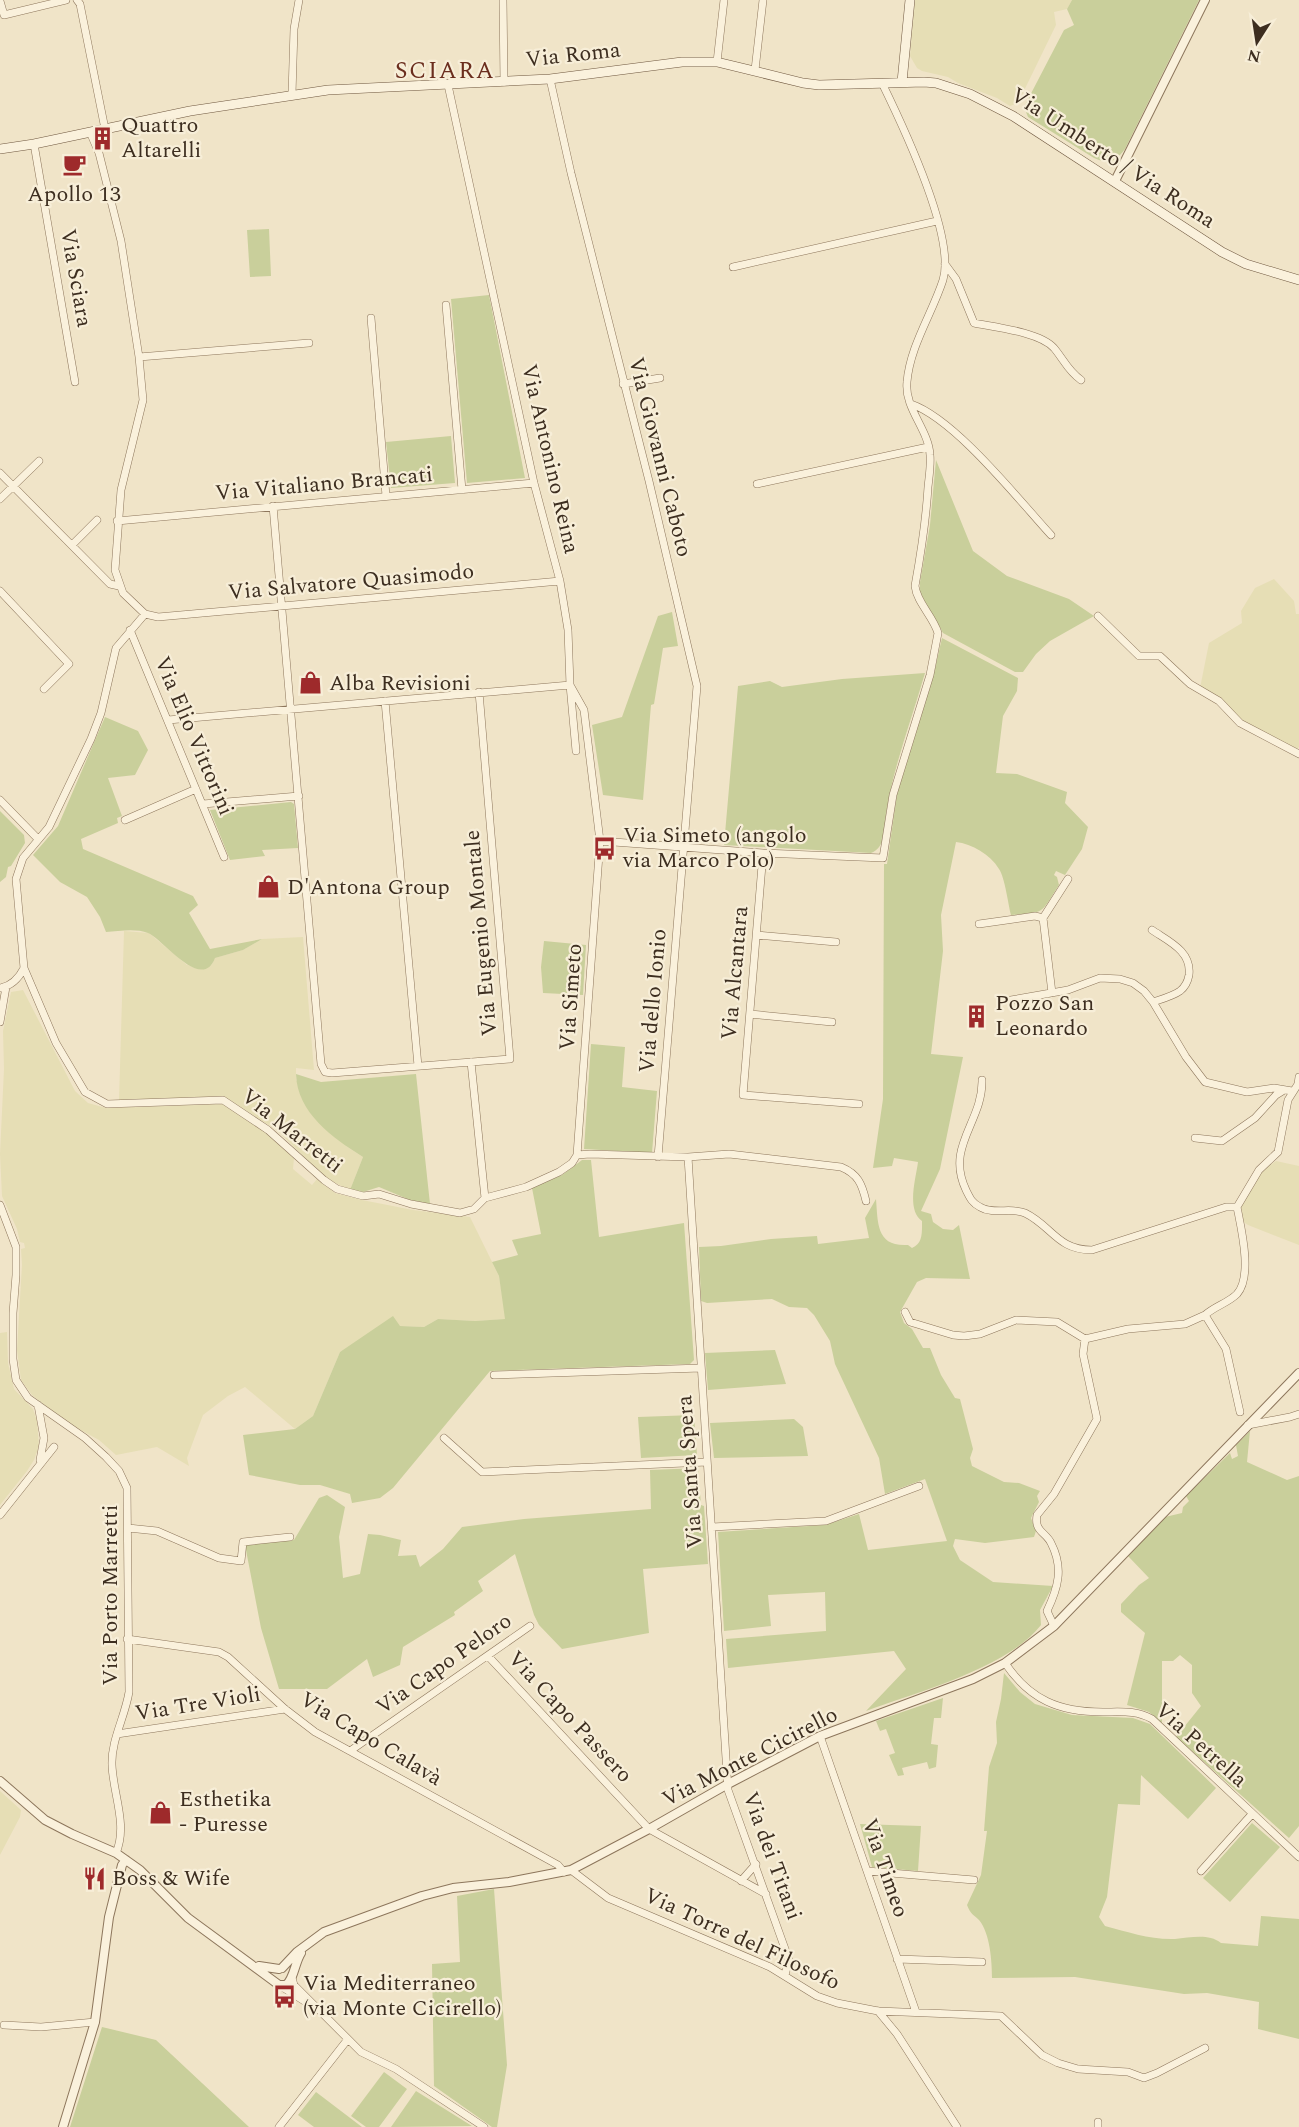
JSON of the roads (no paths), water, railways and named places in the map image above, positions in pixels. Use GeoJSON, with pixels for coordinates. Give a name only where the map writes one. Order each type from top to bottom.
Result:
{"type":"FeatureCollection","features":[{"type":"Feature","properties":{"kind":"main road"},"geometry":{"type":"LineString","coordinates":[[902,82],[910,0]]}},
{"type":"Feature","properties":{"kind":"main road","name":"Via Roma"},"geometry":{"type":"LineString","coordinates":[[0,149],[190,111],[292,94],[328,90],[550,79],[682,62],[717,62],[803,83],[902,82]]}},
{"type":"Feature","properties":{"kind":"main road","name":"Via Umberto / Via Roma"},"geometry":{"type":"LineString","coordinates":[[902,82],[936,83],[970,93],[992,104],[1116,181],[1231,257],[1264,270],[1299,279]]}},
{"type":"Feature","properties":{"kind":"street"},"geometry":{"type":"LineString","coordinates":[[0,1],[3,15],[66,0]]}},
{"type":"Feature","properties":{"kind":"street"},"geometry":{"type":"LineString","coordinates":[[77,0],[80,4],[105,129]]}},
{"type":"Feature","properties":{"kind":"street"},"geometry":{"type":"LineString","coordinates":[[292,94],[295,21],[299,0]]}},
{"type":"Feature","properties":{"kind":"street"},"geometry":{"type":"LineString","coordinates":[[503,0],[504,82]]}},
{"type":"Feature","properties":{"kind":"street"},"geometry":{"type":"LineString","coordinates":[[717,62],[724,0]]}},
{"type":"Feature","properties":{"kind":"street"},"geometry":{"type":"LineString","coordinates":[[755,70],[763,0]]}},
{"type":"Feature","properties":{"kind":"street"},"geometry":{"type":"LineString","coordinates":[[1116,181],[1205,0]]}},
{"type":"Feature","properties":{"kind":"street","name":"Via Giovanni Caboto"},"geometry":{"type":"LineString","coordinates":[[550,79],[697,686],[684,847]]}},
{"type":"Feature","properties":{"kind":"street"},"geometry":{"type":"LineString","coordinates":[[600,842],[883,858],[893,795],[930,675],[938,633],[916,594],[915,586],[925,526],[930,454],[906,384],[909,368],[943,278],[945,264],[937,221],[922,173],[882,83]]}},
{"type":"Feature","properties":{"kind":"street","name":"Via Antonino Reina"},"geometry":{"type":"LineString","coordinates":[[448,85],[534,483],[560,581],[568,630],[570,685],[585,710],[600,842]]}},
{"type":"Feature","properties":{"kind":"street"},"geometry":{"type":"LineString","coordinates":[[90,132],[99,153],[121,241],[139,357],[143,400],[121,490],[115,570],[123,593],[145,614]]}},
{"type":"Feature","properties":{"kind":"street","name":"Via Sciara"},"geometry":{"type":"LineString","coordinates":[[34,144],[75,382]]}},
{"type":"Feature","properties":{"kind":"street"},"geometry":{"type":"LineString","coordinates":[[733,267],[937,221]]}},
{"type":"Feature","properties":{"kind":"street"},"geometry":{"type":"LineString","coordinates":[[945,264],[956,279],[974,323],[1006,329],[1046,342],[1072,374],[1081,380]]}},
{"type":"Feature","properties":{"kind":"street"},"geometry":{"type":"LineString","coordinates":[[446,305],[462,490]]}},
{"type":"Feature","properties":{"kind":"street"},"geometry":{"type":"LineString","coordinates":[[371,318],[386,496]]}},
{"type":"Feature","properties":{"kind":"street"},"geometry":{"type":"LineString","coordinates":[[139,357],[309,343]]}},
{"type":"Feature","properties":{"kind":"street"},"geometry":{"type":"LineString","coordinates":[[623,384],[660,378]]}},
{"type":"Feature","properties":{"kind":"street"},"geometry":{"type":"LineString","coordinates":[[911,404],[929,412],[955,432],[1051,535]]}},
{"type":"Feature","properties":{"kind":"street"},"geometry":{"type":"LineString","coordinates":[[757,484],[928,447]]}},
{"type":"Feature","properties":{"kind":"street"},"geometry":{"type":"LineString","coordinates":[[0,499],[39,461]]}},
{"type":"Feature","properties":{"kind":"street"},"geometry":{"type":"LineString","coordinates":[[0,473],[110,584],[119,586]]}},
{"type":"Feature","properties":{"kind":"street","name":"Via Vitaliano Brancati"},"geometry":{"type":"LineString","coordinates":[[117,521],[534,483]]}},
{"type":"Feature","properties":{"kind":"street"},"geometry":{"type":"LineString","coordinates":[[203,804],[299,796],[273,506]]}},
{"type":"Feature","properties":{"kind":"street"},"geometry":{"type":"LineString","coordinates":[[72,545],[97,520]]}},
{"type":"Feature","properties":{"kind":"street","name":"Via Salvatore Quasimodo"},"geometry":{"type":"LineString","coordinates":[[145,614],[158,617],[560,581]]}},
{"type":"Feature","properties":{"kind":"street"},"geometry":{"type":"LineString","coordinates":[[0,591],[69,664],[44,689]]}},
{"type":"Feature","properties":{"kind":"street","name":"Via Marretti"},"geometry":{"type":"LineString","coordinates":[[145,614],[113,654],[101,713],[91,739],[49,827],[23,858],[16,879],[24,968],[56,1043],[85,1092],[107,1104],[224,1100],[268,1130],[337,1189],[363,1196],[379,1194],[411,1204],[460,1213],[474,1209],[485,1198],[526,1187],[559,1172],[572,1163],[577,1155]]}},
{"type":"Feature","properties":{"kind":"street"},"geometry":{"type":"LineString","coordinates":[[1098,616],[1139,656],[1160,656],[1190,684],[1219,701],[1240,723],[1299,754]]}},
{"type":"Feature","properties":{"kind":"street","name":"Via Elio Vittorini"},"geometry":{"type":"LineString","coordinates":[[130,630],[224,857]]}},
{"type":"Feature","properties":{"kind":"street"},"geometry":{"type":"LineString","coordinates":[[168,720],[570,685],[576,751]]}},
{"type":"Feature","properties":{"kind":"street","name":"Via Eugenio Montale"},"geometry":{"type":"LineString","coordinates":[[299,796],[321,1064],[325,1072],[510,1059],[479,693]]}},
{"type":"Feature","properties":{"kind":"street"},"geometry":{"type":"LineString","coordinates":[[385,701],[417,1066]]}},
{"type":"Feature","properties":{"kind":"street"},"geometry":{"type":"LineString","coordinates":[[125,820],[196,789]]}},
{"type":"Feature","properties":{"kind":"street"},"geometry":{"type":"LineString","coordinates":[[0,800],[38,839]]}},
{"type":"Feature","properties":{"kind":"street","name":"Via Simeto"},"geometry":{"type":"LineString","coordinates":[[577,1155],[600,842]]}},
{"type":"Feature","properties":{"kind":"street","name":"Via dello Ionio"},"geometry":{"type":"LineString","coordinates":[[658,1157],[684,847]]}},
{"type":"Feature","properties":{"kind":"street","name":"Via Alcantara"},"geometry":{"type":"LineString","coordinates":[[763,853],[744,1095],[859,1104]]}},
{"type":"Feature","properties":{"kind":"street"},"geometry":{"type":"LineString","coordinates":[[1052,993],[1043,918],[1068,879]]}},
{"type":"Feature","properties":{"kind":"street"},"geometry":{"type":"LineString","coordinates":[[979,924],[1035,916],[1043,918]]}},
{"type":"Feature","properties":{"kind":"street"},"geometry":{"type":"LineString","coordinates":[[1152,930],[1182,951],[1189,965],[1185,987],[1179,992],[1153,1002]]}},
{"type":"Feature","properties":{"kind":"street"},"geometry":{"type":"LineString","coordinates":[[757,934],[836,942]]}},
{"type":"Feature","properties":{"kind":"street"},"geometry":{"type":"LineString","coordinates":[[0,1022],[3,987],[20,976],[24,968]]}},
{"type":"Feature","properties":{"kind":"street"},"geometry":{"type":"LineString","coordinates":[[1011,1000],[1068,990],[1100,978],[1134,983],[1153,1002],[1186,1057],[1205,1082],[1247,1092],[1288,1090]]}},
{"type":"Feature","properties":{"kind":"street"},"geometry":{"type":"LineString","coordinates":[[750,1014],[832,1022]]}},
{"type":"Feature","properties":{"kind":"street"},"geometry":{"type":"LineString","coordinates":[[471,1062],[485,1198]]}},
{"type":"Feature","properties":{"kind":"street"},"geometry":{"type":"LineString","coordinates":[[1196,1138],[1222,1141],[1255,1118],[1276,1095],[1298,1084],[1299,1077]]}},
{"type":"Feature","properties":{"kind":"street"},"geometry":{"type":"LineString","coordinates":[[982,1080],[980,1105],[963,1139],[960,1157],[962,1181],[972,1202],[983,1209],[1024,1212],[1076,1250],[1092,1250],[1226,1207],[1237,1206]]}},
{"type":"Feature","properties":{"kind":"street"},"geometry":{"type":"LineString","coordinates":[[905,1311],[910,1322],[953,1335],[980,1334],[1016,1320],[1057,1322],[1085,1339],[1128,1329],[1185,1324],[1205,1315],[1237,1294],[1244,1280],[1245,1269],[1237,1206],[1259,1170],[1278,1152],[1288,1090]]}},
{"type":"Feature","properties":{"kind":"street"},"geometry":{"type":"LineString","coordinates":[[577,1155],[688,1157],[729,1154],[841,1167],[858,1178],[863,1186],[866,1201]]}},
{"type":"Feature","properties":{"kind":"street","name":"Via Santa Spera"},"geometry":{"type":"LineString","coordinates":[[688,1157],[728,1784]]}},
{"type":"Feature","properties":{"kind":"street","name":"Via Porto Marretti"},"geometry":{"type":"LineString","coordinates":[[0,1204],[16,1247],[13,1313],[13,1359],[16,1380],[28,1398],[85,1438],[120,1471],[126,1488],[129,1692],[112,1755],[121,1828],[121,1840],[116,1853]]}},
{"type":"Feature","properties":{"kind":"street"},"geometry":{"type":"LineString","coordinates":[[1205,1315],[1226,1349],[1240,1412]]}},
{"type":"Feature","properties":{"kind":"street"},"geometry":{"type":"LineString","coordinates":[[1054,1626],[1047,1611],[1058,1588],[1060,1574],[1050,1541],[1042,1534],[1036,1520],[1037,1515],[1054,1494],[1097,1419],[1085,1362],[1085,1339]]}},
{"type":"Feature","properties":{"kind":"street"},"geometry":{"type":"LineString","coordinates":[[494,1375],[701,1368]]}},
{"type":"Feature","properties":{"kind":"street","name":"Via Monte Cicirello"},"geometry":{"type":"LineString","coordinates":[[280,1969],[306,1944],[324,1932],[422,1896],[453,1888],[568,1871],[820,1736],[973,1680],[1005,1664],[1054,1626],[1245,1426],[1299,1373]]}},
{"type":"Feature","properties":{"kind":"street"},"geometry":{"type":"LineString","coordinates":[[38,1405],[44,1438],[39,1465]]}},
{"type":"Feature","properties":{"kind":"street"},"geometry":{"type":"LineString","coordinates":[[1245,1426],[1299,1414]]}},
{"type":"Feature","properties":{"kind":"street"},"geometry":{"type":"LineString","coordinates":[[444,1438],[482,1472],[707,1462]]}},
{"type":"Feature","properties":{"kind":"street"},"geometry":{"type":"LineString","coordinates":[[0,1515],[54,1447]]}},
{"type":"Feature","properties":{"kind":"street"},"geometry":{"type":"LineString","coordinates":[[712,1527],[826,1521],[919,1486]]}},
{"type":"Feature","properties":{"kind":"street"},"geometry":{"type":"LineString","coordinates":[[128,1528],[157,1531],[219,1558],[241,1561],[243,1542],[290,1537]]}},
{"type":"Feature","properties":{"kind":"street","name":"Via Capo Peloro"},"geometry":{"type":"LineString","coordinates":[[350,1751],[530,1626]]}},
{"type":"Feature","properties":{"kind":"street","name":"Via Capo Calavà"},"geometry":{"type":"LineString","coordinates":[[127,1639],[219,1652],[228,1657],[285,1709],[315,1732],[568,1871]]}},
{"type":"Feature","properties":{"kind":"street","name":"Via Capo Passero"},"geometry":{"type":"LineString","coordinates":[[488,1656],[649,1829],[766,1894]]}},
{"type":"Feature","properties":{"kind":"street","name":"Via Petrella"},"geometry":{"type":"LineString","coordinates":[[1005,1664],[1016,1679],[1041,1701],[1070,1710],[1134,1712],[1152,1719],[1299,1857]]}},
{"type":"Feature","properties":{"kind":"street","name":"Via Tre Violi"},"geometry":{"type":"LineString","coordinates":[[117,1734],[285,1709]]}},
{"type":"Feature","properties":{"kind":"street","name":"Via Timeo"},"geometry":{"type":"LineString","coordinates":[[820,1736],[916,2012]]}},
{"type":"Feature","properties":{"kind":"street"},"geometry":{"type":"LineString","coordinates":[[0,1781],[51,1824],[116,1853],[141,1870],[188,1918],[319,2011]]}},
{"type":"Feature","properties":{"kind":"street","name":"Via dei Titani"},"geometry":{"type":"LineString","coordinates":[[728,1784],[789,1960],[785,1975]]}},
{"type":"Feature","properties":{"kind":"street"},"geometry":{"type":"LineString","coordinates":[[1201,1870],[1252,1814]]}},
{"type":"Feature","properties":{"kind":"street"},"geometry":{"type":"LineString","coordinates":[[63,2127],[95,2022],[109,1917],[122,1865],[126,1860]]}},
{"type":"Feature","properties":{"kind":"street"},"geometry":{"type":"LineString","coordinates":[[741,1881],[756,1864]]}},
{"type":"Feature","properties":{"kind":"street","name":"Via Torre del Filosofo"},"geometry":{"type":"LineString","coordinates":[[568,1871],[608,1898],[770,1967],[817,1996],[837,2003],[878,2011],[1001,2016],[1042,2055],[1058,2063],[1078,2069],[1128,2072],[1144,2078],[1204,2048]]}},
{"type":"Feature","properties":{"kind":"street"},"geometry":{"type":"LineString","coordinates":[[867,1871],[974,1880]]}},
{"type":"Feature","properties":{"kind":"street"},"geometry":{"type":"LineString","coordinates":[[278,1984],[288,1984],[296,1961],[306,1944]]}},
{"type":"Feature","properties":{"kind":"street"},"geometry":{"type":"LineString","coordinates":[[897,1959],[982,1962]]}},
{"type":"Feature","properties":{"kind":"street"},"geometry":{"type":"LineString","coordinates":[[253,1964],[288,1970],[294,1985],[361,2052],[396,2069],[482,2126]]}},
{"type":"Feature","properties":{"kind":"street"},"geometry":{"type":"LineString","coordinates":[[278,1984],[274,1977],[280,1969]]}},
{"type":"Feature","properties":{"kind":"street"},"geometry":{"type":"LineString","coordinates":[[878,2011],[897,2034],[957,2127]]}},
{"type":"Feature","properties":{"kind":"street"},"geometry":{"type":"LineString","coordinates":[[4,2025],[41,2027],[95,2022]]}},
{"type":"Feature","properties":{"kind":"street"},"geometry":{"type":"LineString","coordinates":[[279,2127],[348,2039]]}},
{"type":"Feature","properties":{"kind":"place","name":"Quattro Altarelli"},"geometry":{"type":"Point","coordinates":[103,138]}},
{"type":"Feature","properties":{"kind":"place","name":"Apollo 13"},"geometry":{"type":"Point","coordinates":[74,165]}},
{"type":"Feature","properties":{"kind":"place","name":"Alba Revisioni"},"geometry":{"type":"Point","coordinates":[311,683]}},
{"type":"Feature","properties":{"kind":"place","name":"Via Simeto (angolo via Marco Polo)"},"geometry":{"type":"Point","coordinates":[605,848]}},
{"type":"Feature","properties":{"kind":"place","name":"D'Antona Group"},"geometry":{"type":"Point","coordinates":[269,887]}},
{"type":"Feature","properties":{"kind":"place","name":"Pozzo San Leonardo"},"geometry":{"type":"Point","coordinates":[977,1016]}},
{"type":"Feature","properties":{"kind":"place","name":"Esthetika - Puresse"},"geometry":{"type":"Point","coordinates":[161,1812]}},
{"type":"Feature","properties":{"kind":"place","name":"Boss & Wife"},"geometry":{"type":"Point","coordinates":[94,1878]}},
{"type":"Feature","properties":{"kind":"place","name":"Via Mediterraneo (via Monte Cicirello)"},"geometry":{"type":"Point","coordinates":[285,1996]}},
{"type":"Feature","properties":{"kind":"district","name":"SCIARA"},"geometry":{"type":"Point","coordinates":[445,71]}}]}
